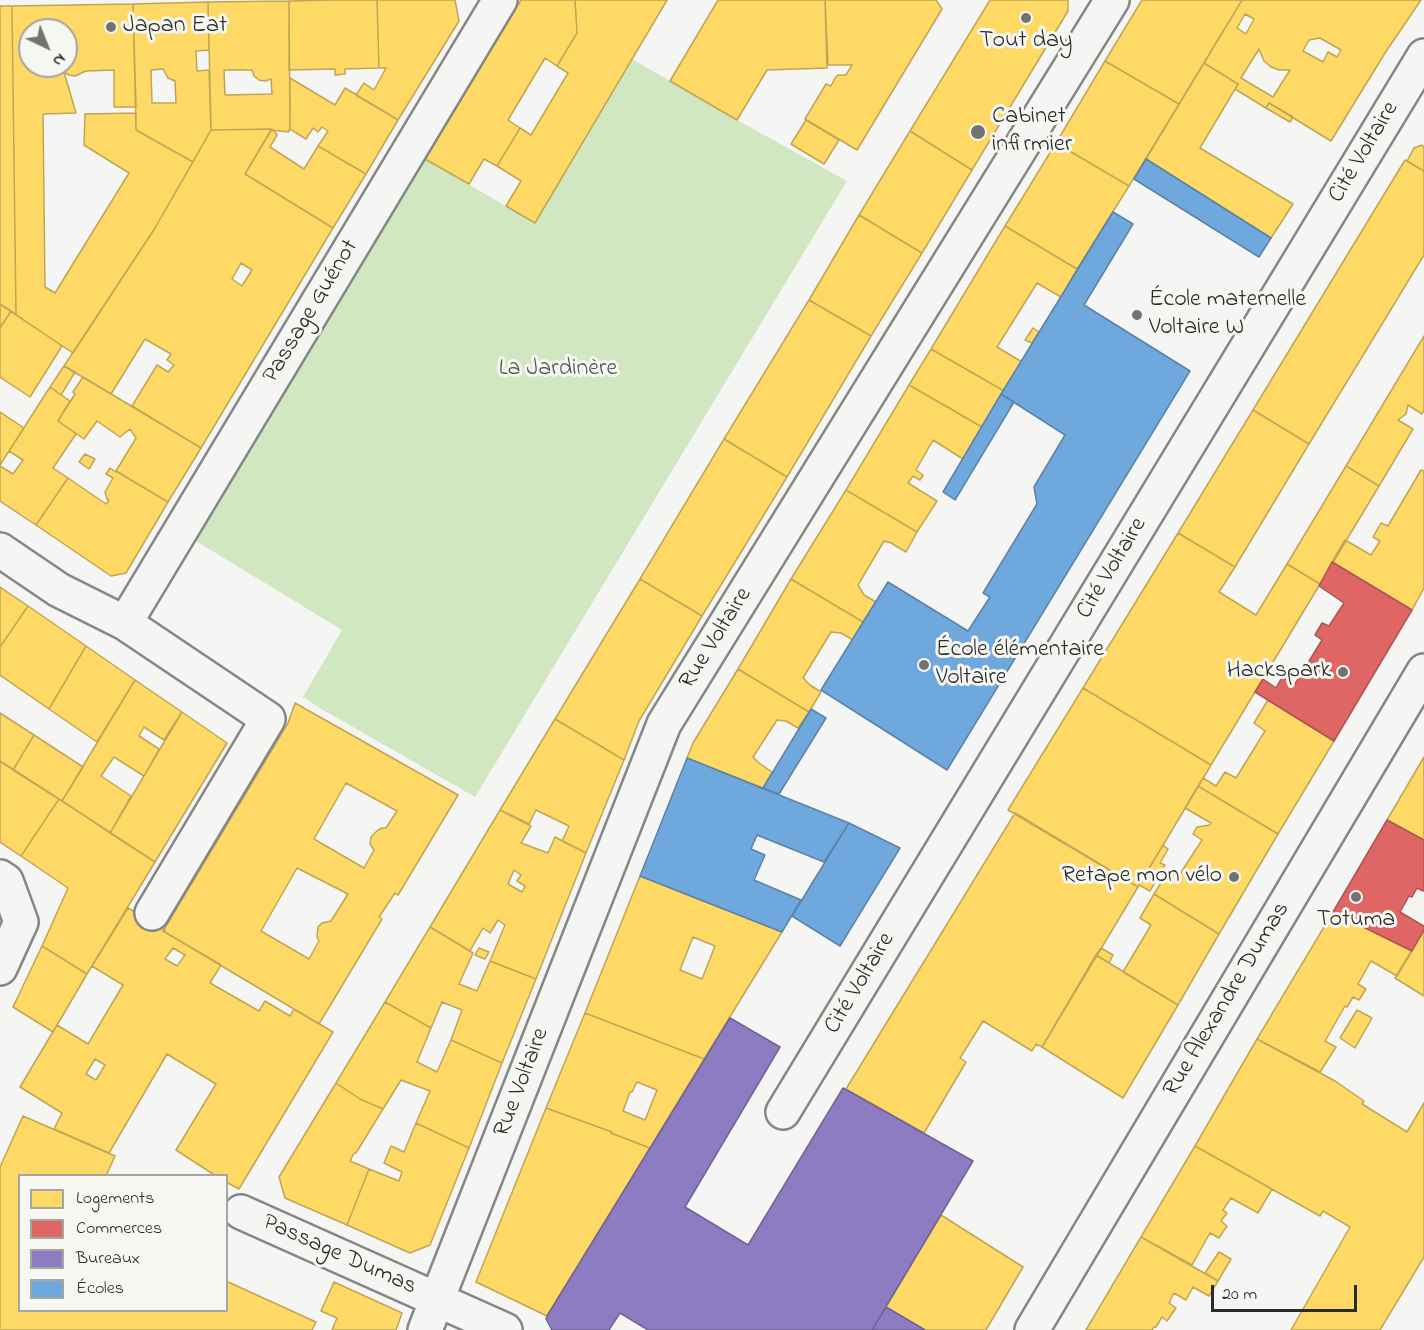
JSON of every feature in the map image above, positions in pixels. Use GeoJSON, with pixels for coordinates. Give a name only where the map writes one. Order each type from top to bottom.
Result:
{"type":"FeatureCollection","features":[{"type":"Feature","properties":{"kind":"street","name":"Passage Guénot"},"geometry":{"type":"LineString","coordinates":[[124,623],[500,0]]}},
{"type":"Feature","properties":{"kind":"street","name":"Rue Voltaire"},"geometry":{"type":"LineString","coordinates":[[425,1330],[664,724],[1112,0]]}},
{"type":"Feature","properties":{"kind":"street","name":"Cité Voltaire"},"geometry":{"type":"LineString","coordinates":[[783,1112],[1424,56]]}},
{"type":"Feature","properties":{"kind":"street"},"geometry":{"type":"LineString","coordinates":[[0,550],[59,590],[124,623],[268,719],[152,913]]}},
{"type":"Feature","properties":{"kind":"street","name":"Rue Alexandre Dumas"},"geometry":{"type":"LineString","coordinates":[[1032,1330],[1424,671]]}},
{"type":"Feature","properties":{"kind":"street"},"geometry":{"type":"LineString","coordinates":[[0,878],[6,881],[21,922],[0,968]]}},
{"type":"Feature","properties":{"kind":"street","name":"Passage Dumas"},"geometry":{"type":"LineString","coordinates":[[240,1212],[506,1330]]}},
{"type":"Feature","properties":{"kind":"green space","name":"La Jardinère"},"geometry":{"type":"Polygon","coordinates":[[[632,59],[847,181],[475,797],[303,697],[342,630],[196,541],[425,159],[535,223],[632,59]]]}},
{"type":"Feature","properties":{"kind":"building: Logements"},"geometry":{"type":"Polygon","coordinates":[[[377,0],[379,68],[345,69],[345,74],[335,75],[335,69],[289,70],[289,1],[377,0]]]}},
{"type":"Feature","properties":{"kind":"building: Logements"},"geometry":{"type":"Polygon","coordinates":[[[377,0],[455,0],[459,21],[398,120],[356,95],[364,83],[374,90],[386,68],[379,68],[377,0]]]}},
{"type":"Feature","properties":{"kind":"building: Logements"},"geometry":{"type":"Polygon","coordinates":[[[521,0],[575,0],[577,33],[557,66],[545,58],[508,120],[520,128],[497,166],[484,159],[469,184],[425,159],[521,0]]]}},
{"type":"Feature","properties":{"kind":"building: Logements"},"geometry":{"type":"Polygon","coordinates":[[[575,0],[667,0],[535,223],[506,206],[521,181],[497,166],[520,128],[531,135],[568,73],[557,66],[577,33],[575,0]]]}},
{"type":"Feature","properties":{"kind":"building: Logements"},"geometry":{"type":"Polygon","coordinates":[[[718,0],[825,0],[827,68],[767,70],[737,120],[670,81],[718,0]]]}},
{"type":"Feature","properties":{"kind":"building: Logements"},"geometry":{"type":"Polygon","coordinates":[[[825,0],[936,0],[942,9],[857,150],[805,119],[826,84],[831,86],[838,75],[846,75],[852,65],[828,65],[825,0]]]}},
{"type":"Feature","properties":{"kind":"building: Logements"},"geometry":{"type":"Polygon","coordinates":[[[990,0],[1068,0],[1068,11],[972,170],[910,131],[990,0]]]}},
{"type":"Feature","properties":{"kind":"building: Logements"},"geometry":{"type":"Polygon","coordinates":[[[1142,0],[1242,0],[1179,104],[1105,61],[1142,0]]]}},
{"type":"Feature","properties":{"kind":"building: Logements"},"geometry":{"type":"Polygon","coordinates":[[[1242,0],[1421,0],[1385,53],[1331,141],[1269,103],[1266,108],[1235,89],[1238,84],[1204,63],[1242,0]],[[1245,14],[1237,28],[1246,34],[1254,19],[1245,14]],[[1320,38],[1309,40],[1303,51],[1323,62],[1328,52],[1337,57],[1341,50],[1320,38]],[[1259,49],[1241,78],[1273,97],[1290,70],[1271,67],[1264,61],[1259,49]]]}},
{"type":"Feature","properties":{"kind":"building: Logements"},"geometry":{"type":"Polygon","coordinates":[[[289,1],[289,132],[272,129],[211,130],[208,2],[289,1]],[[224,70],[225,95],[272,94],[271,79],[259,80],[254,76],[252,70],[224,70]]]}},
{"type":"Feature","properties":{"kind":"building: Logements"},"geometry":{"type":"Polygon","coordinates":[[[208,2],[209,50],[196,51],[197,71],[209,70],[211,130],[193,162],[136,130],[133,4],[208,2]],[[163,69],[151,70],[152,103],[176,103],[175,81],[168,78],[163,69]]]}},
{"type":"Feature","properties":{"kind":"building: Logements"},"geometry":{"type":"Polygon","coordinates":[[[133,4],[136,107],[114,107],[114,70],[86,71],[78,75],[78,18],[18,18],[18,78],[66,78],[76,113],[43,114],[45,287],[55,293],[129,173],[84,145],[85,114],[136,113],[136,130],[193,162],[155,228],[73,353],[16,315],[12,6],[133,4]]]}},
{"type":"Feature","properties":{"kind":"building: Logements"},"geometry":{"type":"Polygon","coordinates":[[[0,6],[12,6],[16,315],[0,304],[0,6]]]}},
{"type":"Feature","properties":{"kind":"building: Logements"},"geometry":{"type":"Polygon","coordinates":[[[1105,61],[1179,104],[1129,186],[1056,143],[1105,61]]]}},
{"type":"Feature","properties":{"kind":"building: Logements"},"geometry":{"type":"Polygon","coordinates":[[[1204,63],[1238,84],[1200,148],[1293,204],[1271,238],[1146,159],[1204,63]]]}},
{"type":"Feature","properties":{"kind":"building: Logements"},"geometry":{"type":"Polygon","coordinates":[[[290,78],[335,105],[345,88],[398,120],[366,174],[318,146],[328,131],[322,127],[318,132],[313,128],[306,139],[290,129],[290,78]]]}},
{"type":"Feature","properties":{"kind":"building: Logements"},"geometry":{"type":"Polygon","coordinates":[[[1269,103],[1293,117],[1290,122],[1266,108],[1269,103]]]}},
{"type":"Feature","properties":{"kind":"building: Logements"},"geometry":{"type":"Polygon","coordinates":[[[806,120],[839,140],[824,164],[791,144],[806,120]]]}},
{"type":"Feature","properties":{"kind":"building: Logements"},"geometry":{"type":"Polygon","coordinates":[[[272,129],[245,174],[333,228],[201,448],[132,406],[157,365],[168,372],[174,365],[167,360],[171,354],[145,339],[111,394],[64,366],[155,228],[211,130],[272,129]],[[241,263],[232,279],[242,286],[252,270],[241,263]]]}},
{"type":"Feature","properties":{"kind":"building: Logements"},"geometry":{"type":"Polygon","coordinates":[[[271,130],[277,135],[270,147],[304,169],[318,146],[366,174],[333,228],[245,174],[271,130]]]}},
{"type":"Feature","properties":{"kind":"building: Logements"},"geometry":{"type":"Polygon","coordinates":[[[910,131],[972,170],[922,253],[859,215],[910,131]]]}},
{"type":"Feature","properties":{"kind":"building: Logements"},"geometry":{"type":"Polygon","coordinates":[[[1056,143],[1129,186],[1077,269],[1005,226],[1056,143]]]}},
{"type":"Feature","properties":{"kind":"building: Logements"},"geometry":{"type":"Polygon","coordinates":[[[1422,145],[1424,147],[1424,171],[1407,161],[1414,148],[1422,145]]]}},
{"type":"Feature","properties":{"kind":"building: Logements"},"geometry":{"type":"Polygon","coordinates":[[[1405,160],[1424,171],[1424,255],[1309,444],[1253,410],[1405,160]]]}},
{"type":"Feature","properties":{"kind":"building: Logements"},"geometry":{"type":"Polygon","coordinates":[[[859,215],[922,253],[871,336],[809,300],[859,215]]]}},
{"type":"Feature","properties":{"kind":"building: Logements"},"geometry":{"type":"Polygon","coordinates":[[[1005,226],[1077,269],[1061,297],[1037,283],[997,347],[1022,362],[1004,391],[931,349],[1005,226]]]}},
{"type":"Feature","properties":{"kind":"building: Logements"},"geometry":{"type":"Polygon","coordinates":[[[809,300],[871,336],[787,477],[724,439],[809,300]]]}},
{"type":"Feature","properties":{"kind":"building: Logements"},"geometry":{"type":"Polygon","coordinates":[[[0,304],[11,311],[0,328],[0,304]]]}},
{"type":"Feature","properties":{"kind":"building: Logements"},"geometry":{"type":"Polygon","coordinates":[[[11,311],[62,346],[30,397],[0,377],[0,328],[11,311]]]}},
{"type":"Feature","properties":{"kind":"building: Logements"},"geometry":{"type":"Polygon","coordinates":[[[1033,328],[1039,332],[1032,343],[1025,340],[1033,328]]]}},
{"type":"Feature","properties":{"kind":"building: Logements"},"geometry":{"type":"Polygon","coordinates":[[[1424,336],[1424,410],[1422,414],[1408,405],[1406,414],[1398,420],[1413,429],[1379,486],[1346,466],[1424,336]]]}},
{"type":"Feature","properties":{"kind":"building: Logements"},"geometry":{"type":"Polygon","coordinates":[[[931,349],[1004,391],[982,427],[909,385],[931,349]]]}},
{"type":"Feature","properties":{"kind":"building: Logements"},"geometry":{"type":"Polygon","coordinates":[[[64,366],[75,372],[61,395],[50,387],[64,366]]]}},
{"type":"Feature","properties":{"kind":"building: Logements"},"geometry":{"type":"Polygon","coordinates":[[[83,377],[201,448],[168,502],[116,471],[136,438],[130,429],[120,437],[97,421],[84,439],[58,421],[83,377]]]}},
{"type":"Feature","properties":{"kind":"building: Logements"},"geometry":{"type":"Polygon","coordinates":[[[909,385],[982,427],[963,459],[933,440],[916,470],[923,475],[920,480],[913,476],[908,483],[937,501],[917,532],[846,490],[909,385]]]}},
{"type":"Feature","properties":{"kind":"building: Logements"},"geometry":{"type":"Polygon","coordinates":[[[50,387],[70,401],[58,421],[76,434],[53,468],[68,478],[36,525],[0,501],[0,466],[13,474],[23,460],[9,451],[50,387]]]}},
{"type":"Feature","properties":{"kind":"building: Logements"},"geometry":{"type":"Polygon","coordinates":[[[1253,410],[1309,444],[1235,567],[1178,533],[1253,410]]]}},
{"type":"Feature","properties":{"kind":"building: Logements"},"geometry":{"type":"Polygon","coordinates":[[[0,412],[24,428],[0,465],[0,412]]]}},
{"type":"Feature","properties":{"kind":"building: Logements"},"geometry":{"type":"Polygon","coordinates":[[[724,439],[787,477],[702,616],[640,579],[724,439]]]}},
{"type":"Feature","properties":{"kind":"building: Logements"},"geometry":{"type":"Polygon","coordinates":[[[85,454],[95,459],[89,469],[79,462],[85,454]]]}},
{"type":"Feature","properties":{"kind":"building: Logements"},"geometry":{"type":"Polygon","coordinates":[[[1346,466],[1379,486],[1320,584],[1287,564],[1346,466]]]}},
{"type":"Feature","properties":{"kind":"building: Logements"},"geometry":{"type":"Polygon","coordinates":[[[110,468],[168,502],[126,573],[111,576],[36,525],[68,478],[106,504],[109,500],[105,492],[113,478],[106,474],[110,468]]]}},
{"type":"Feature","properties":{"kind":"building: Logements"},"geometry":{"type":"Polygon","coordinates":[[[1421,470],[1424,471],[1424,588],[1412,610],[1332,562],[1345,540],[1371,555],[1380,541],[1373,537],[1381,523],[1388,526],[1421,470]]]}},
{"type":"Feature","properties":{"kind":"building: Logements"},"geometry":{"type":"Polygon","coordinates":[[[846,490],[917,532],[906,552],[884,541],[858,585],[864,595],[876,602],[863,622],[791,579],[846,490]]]}},
{"type":"Feature","properties":{"kind":"building: Logements"},"geometry":{"type":"Polygon","coordinates":[[[1178,533],[1235,567],[1219,592],[1256,615],[1287,564],[1320,584],[1211,765],[1083,688],[1178,533]]]}},
{"type":"Feature","properties":{"kind":"building: Logements"},"geometry":{"type":"Polygon","coordinates":[[[640,579],[702,616],[639,721],[624,760],[555,719],[640,579]]]}},
{"type":"Feature","properties":{"kind":"building: Logements"},"geometry":{"type":"Polygon","coordinates":[[[791,579],[863,622],[853,640],[841,633],[831,632],[803,678],[821,692],[809,712],[738,669],[791,579]]]}},
{"type":"Feature","properties":{"kind":"building: Logements"},"geometry":{"type":"Polygon","coordinates":[[[0,587],[28,606],[0,647],[0,587]]]}},
{"type":"Feature","properties":{"kind":"building: Logements"},"geometry":{"type":"Polygon","coordinates":[[[28,606],[86,646],[49,709],[0,675],[0,647],[28,606]]]}},
{"type":"Feature","properties":{"kind":"building: Logements"},"geometry":{"type":"Polygon","coordinates":[[[86,646],[135,680],[97,742],[49,709],[86,646]]]}},
{"type":"Feature","properties":{"kind":"building: Logements"},"geometry":{"type":"Polygon","coordinates":[[[738,669],[809,712],[798,728],[786,721],[777,720],[753,757],[772,772],[763,788],[687,758],[693,743],[738,669]]]}},
{"type":"Feature","properties":{"kind":"building: Logements"},"geometry":{"type":"Polygon","coordinates":[[[135,680],[182,712],[164,740],[144,727],[139,736],[159,749],[144,776],[114,757],[101,776],[131,796],[110,833],[62,801],[135,680]]]}},
{"type":"Feature","properties":{"kind":"building: Logements"},"geometry":{"type":"Polygon","coordinates":[[[1083,688],[1211,765],[1138,887],[1008,810],[1083,688]]]}},
{"type":"Feature","properties":{"kind":"building: Logements"},"geometry":{"type":"Polygon","coordinates":[[[1268,700],[1334,741],[1278,834],[1198,786],[1203,778],[1216,786],[1225,772],[1236,778],[1265,731],[1254,723],[1268,700]]]}},
{"type":"Feature","properties":{"kind":"building: Logements"},"geometry":{"type":"Polygon","coordinates":[[[295,703],[458,795],[398,895],[395,893],[379,917],[382,919],[319,1024],[163,931],[288,723],[295,703]],[[346,783],[314,839],[364,868],[374,850],[370,844],[371,837],[378,830],[386,828],[397,811],[346,783]],[[297,868],[261,931],[309,959],[319,941],[318,927],[322,923],[331,921],[348,894],[297,868]]]}},
{"type":"Feature","properties":{"kind":"building: Logements"},"geometry":{"type":"Polygon","coordinates":[[[182,712],[227,743],[155,862],[110,833],[182,712]]]}},
{"type":"Feature","properties":{"kind":"building: Logements"},"geometry":{"type":"Polygon","coordinates":[[[0,713],[34,735],[13,770],[0,761],[0,713]]]}},
{"type":"Feature","properties":{"kind":"building: Logements"},"geometry":{"type":"Polygon","coordinates":[[[555,719],[624,760],[586,853],[562,841],[569,826],[536,810],[529,824],[500,810],[555,719]]]}},
{"type":"Feature","properties":{"kind":"building: Logements"},"geometry":{"type":"Polygon","coordinates":[[[34,735],[83,767],[62,801],[13,770],[34,735]]]}},
{"type":"Feature","properties":{"kind":"building: Logements"},"geometry":{"type":"Polygon","coordinates":[[[1424,757],[1424,840],[1387,820],[1424,757]]]}},
{"type":"Feature","properties":{"kind":"building: Logements"},"geometry":{"type":"Polygon","coordinates":[[[0,761],[59,799],[21,856],[0,842],[0,761]]]}},
{"type":"Feature","properties":{"kind":"building: Logements"},"geometry":{"type":"Polygon","coordinates":[[[1198,786],[1278,834],[1219,934],[1154,894],[1168,872],[1178,877],[1202,840],[1193,834],[1197,827],[1211,823],[1185,808],[1198,786]]]}},
{"type":"Feature","properties":{"kind":"building: Logements"},"geometry":{"type":"Polygon","coordinates":[[[59,799],[155,862],[87,974],[42,946],[68,888],[21,856],[59,799]]]}},
{"type":"Feature","properties":{"kind":"building: Logements"},"geometry":{"type":"Polygon","coordinates":[[[500,810],[531,826],[521,843],[548,853],[555,837],[586,853],[536,979],[490,961],[505,925],[498,920],[490,933],[483,928],[470,951],[430,927],[500,810]],[[514,870],[508,884],[522,892],[525,886],[517,881],[521,875],[514,870]]]}},
{"type":"Feature","properties":{"kind":"building: Logements"},"geometry":{"type":"Polygon","coordinates":[[[1015,813],[1138,887],[1042,1047],[1036,1044],[1032,1051],[983,1021],[960,1058],[966,1062],[924,1133],[846,1089],[1015,813]]]}},
{"type":"Feature","properties":{"kind":"building: Logements"},"geometry":{"type":"Polygon","coordinates":[[[1163,845],[1168,849],[1160,863],[1165,865],[1150,891],[1139,885],[1163,845]]]}},
{"type":"Feature","properties":{"kind":"building: Logements"},"geometry":{"type":"Polygon","coordinates":[[[640,876],[782,932],[704,1059],[585,1013],[640,876]],[[693,937],[680,970],[702,979],[715,946],[693,937]]]}},
{"type":"Feature","properties":{"kind":"building: Logements"},"geometry":{"type":"Polygon","coordinates":[[[1154,894],[1219,934],[1178,1005],[1123,972],[1151,925],[1140,918],[1154,894]]]}},
{"type":"Feature","properties":{"kind":"building: Logements"},"geometry":{"type":"Polygon","coordinates":[[[128,908],[221,965],[210,983],[259,1011],[265,1001],[290,1016],[294,1009],[333,1032],[239,1189],[228,1183],[228,1174],[213,1174],[176,1150],[216,1084],[167,1054],[109,1153],[54,1129],[62,1113],[20,1087],[57,1025],[88,1044],[123,985],[92,966],[128,908]],[[173,948],[165,959],[177,966],[185,955],[173,948]],[[95,1059],[86,1074],[96,1080],[105,1065],[95,1059]]]}},
{"type":"Feature","properties":{"kind":"building: Logements"},"geometry":{"type":"Polygon","coordinates":[[[1333,912],[1412,951],[1397,976],[1371,961],[1358,984],[1366,989],[1359,1000],[1353,997],[1347,1007],[1345,1006],[1325,1041],[1336,1047],[1320,1072],[1257,1039],[1333,912]]]}},
{"type":"Feature","properties":{"kind":"building: Logements"},"geometry":{"type":"Polygon","coordinates":[[[430,927],[473,953],[459,984],[477,991],[490,961],[536,979],[502,1063],[451,1040],[462,1010],[442,1002],[431,1028],[385,1002],[430,927]]]}},
{"type":"Feature","properties":{"kind":"building: Logements"},"geometry":{"type":"Polygon","coordinates":[[[1424,930],[1424,996],[1395,978],[1424,930]]]}},
{"type":"Feature","properties":{"kind":"building: Logements"},"geometry":{"type":"Polygon","coordinates":[[[42,946],[87,974],[53,1032],[13,1007],[42,946]]]}},
{"type":"Feature","properties":{"kind":"building: Logements"},"geometry":{"type":"Polygon","coordinates":[[[479,948],[489,952],[485,959],[475,955],[479,948]]]}},
{"type":"Feature","properties":{"kind":"building: Logements"},"geometry":{"type":"Polygon","coordinates":[[[1101,948],[1113,955],[1109,963],[1096,955],[1101,948]]]}},
{"type":"Feature","properties":{"kind":"building: Logements"},"geometry":{"type":"Polygon","coordinates":[[[1096,955],[1178,1005],[1123,1098],[1042,1047],[1096,955]]]}},
{"type":"Feature","properties":{"kind":"building: Logements"},"geometry":{"type":"Polygon","coordinates":[[[385,1002],[431,1028],[417,1062],[437,1072],[451,1040],[502,1063],[469,1148],[416,1123],[430,1091],[401,1080],[383,1109],[360,1099],[336,1083],[385,1002]]]}},
{"type":"Feature","properties":{"kind":"building: Logements"},"geometry":{"type":"Polygon","coordinates":[[[1357,1010],[1372,1018],[1355,1048],[1340,1038],[1357,1010]]]}},
{"type":"Feature","properties":{"kind":"building: Logements"},"geometry":{"type":"Polygon","coordinates":[[[585,1013],[704,1059],[650,1148],[546,1108],[585,1013]],[[637,1082],[630,1092],[623,1111],[645,1120],[657,1090],[637,1082]]]}},
{"type":"Feature","properties":{"kind":"building: Logements"},"geometry":{"type":"Polygon","coordinates":[[[1257,1039],[1335,1081],[1364,1101],[1362,1104],[1407,1132],[1424,1103],[1424,1257],[1380,1330],[1291,1330],[1350,1227],[1323,1211],[1320,1216],[1195,1146],[1257,1039]]]}},
{"type":"Feature","properties":{"kind":"building: Logements"},"geometry":{"type":"Polygon","coordinates":[[[336,1083],[360,1099],[383,1109],[350,1161],[369,1169],[347,1225],[285,1198],[279,1177],[336,1083]]]}},
{"type":"Feature","properties":{"kind":"building: Logements"},"geometry":{"type":"Polygon","coordinates":[[[546,1108],[650,1148],[547,1316],[476,1282],[546,1108]]]}},
{"type":"Feature","properties":{"kind":"building: Logements"},"geometry":{"type":"Polygon","coordinates":[[[23,1116],[115,1156],[107,1174],[18,1174],[18,1312],[228,1312],[228,1282],[316,1322],[312,1330],[0,1330],[0,1167],[23,1116]]]}},
{"type":"Feature","properties":{"kind":"building: Logements"},"geometry":{"type":"Polygon","coordinates":[[[416,1123],[469,1148],[430,1245],[410,1253],[347,1225],[369,1169],[399,1181],[402,1172],[384,1163],[391,1146],[404,1152],[416,1123]]]}},
{"type":"Feature","properties":{"kind":"building: Logements"},"geometry":{"type":"Polygon","coordinates":[[[1195,1146],[1272,1189],[1258,1213],[1231,1198],[1223,1210],[1227,1213],[1221,1221],[1227,1226],[1219,1238],[1210,1233],[1192,1265],[1141,1237],[1195,1146]]]}},
{"type":"Feature","properties":{"kind":"building: Logements"},"geometry":{"type":"Polygon","coordinates":[[[941,1215],[1023,1267],[986,1330],[925,1330],[886,1307],[941,1215]]]}},
{"type":"Feature","properties":{"kind":"building: Logements"},"geometry":{"type":"Polygon","coordinates":[[[1141,1237],[1218,1281],[1209,1296],[1193,1287],[1186,1300],[1174,1293],[1169,1303],[1176,1308],[1167,1321],[1162,1317],[1152,1330],[1086,1330],[1141,1237]]]}},
{"type":"Feature","properties":{"kind":"building: Logements"},"geometry":{"type":"Polygon","coordinates":[[[1219,1252],[1231,1259],[1218,1281],[1205,1273],[1219,1252]]]}},
{"type":"Feature","properties":{"kind":"building: Logements"},"geometry":{"type":"Polygon","coordinates":[[[334,1282],[402,1313],[396,1330],[332,1330],[337,1318],[321,1311],[334,1282]]]}},
{"type":"Feature","properties":{"kind":"building: Commerces"},"geometry":{"type":"Polygon","coordinates":[[[1332,562],[1412,610],[1334,741],[1255,692],[1263,679],[1276,688],[1282,677],[1295,684],[1322,640],[1315,635],[1322,623],[1329,626],[1344,603],[1319,586],[1332,562]]]}},
{"type":"Feature","properties":{"kind":"building: Commerces"},"geometry":{"type":"Polygon","coordinates":[[[1387,820],[1424,840],[1424,890],[1417,888],[1412,897],[1409,896],[1400,912],[1424,926],[1412,951],[1333,912],[1387,820]]]}},
{"type":"Feature","properties":{"kind":"building: Bureaux"},"geometry":{"type":"Polygon","coordinates":[[[730,1018],[780,1047],[685,1207],[748,1245],[843,1088],[973,1161],[872,1330],[648,1330],[620,1313],[609,1330],[552,1330],[546,1319],[547,1316],[730,1018]]]}},
{"type":"Feature","properties":{"kind":"building: Bureaux"},"geometry":{"type":"Polygon","coordinates":[[[886,1307],[925,1330],[872,1330],[886,1307]]]}},
{"type":"Feature","properties":{"kind":"building: Écoles"},"geometry":{"type":"Polygon","coordinates":[[[1146,159],[1271,238],[1259,257],[1134,179],[1146,159]]]}},
{"type":"Feature","properties":{"kind":"building: Écoles"},"geometry":{"type":"Polygon","coordinates":[[[1113,212],[1133,224],[1084,305],[1190,371],[947,770],[821,690],[888,582],[968,631],[990,597],[983,593],[1037,504],[1034,487],[1065,435],[1001,394],[1113,212]]]}},
{"type":"Feature","properties":{"kind":"building: Écoles"},"geometry":{"type":"Polygon","coordinates":[[[1001,394],[1014,402],[955,500],[943,492],[1001,394]]]}},
{"type":"Feature","properties":{"kind":"building: Écoles"},"geometry":{"type":"Polygon","coordinates":[[[811,709],[826,718],[779,794],[763,788],[811,709]]]}},
{"type":"Feature","properties":{"kind":"building: Écoles"},"geometry":{"type":"Polygon","coordinates":[[[687,758],[849,823],[824,862],[757,835],[751,849],[765,855],[754,880],[801,900],[782,932],[640,876],[687,758]]]}},
{"type":"Feature","properties":{"kind":"building: Écoles"},"geometry":{"type":"Polygon","coordinates":[[[849,823],[900,848],[840,946],[792,916],[849,823]]]}},
{"type":"Feature","properties":{"kind":"place","name":"Tout day"},"geometry":{"type":"Point","coordinates":[1026,18]}},
{"type":"Feature","properties":{"kind":"place","name":"Japan Eat"},"geometry":{"type":"Point","coordinates":[111,27]}},
{"type":"Feature","properties":{"kind":"place","name":"Cabinet infirmier"},"geometry":{"type":"Point","coordinates":[978,132]}},
{"type":"Feature","properties":{"kind":"place","name":"École maternelle Voltaire W"},"geometry":{"type":"Point","coordinates":[1137,315]}},
{"type":"Feature","properties":{"kind":"place","name":"École élémentaire Voltaire"},"geometry":{"type":"Point","coordinates":[924,665]}},
{"type":"Feature","properties":{"kind":"place","name":"Hackspark"},"geometry":{"type":"Point","coordinates":[1343,672]}},
{"type":"Feature","properties":{"kind":"place","name":"Retape mon vélo"},"geometry":{"type":"Point","coordinates":[1234,877]}},
{"type":"Feature","properties":{"kind":"place","name":"Totuma"},"geometry":{"type":"Point","coordinates":[1356,897]}}]}
